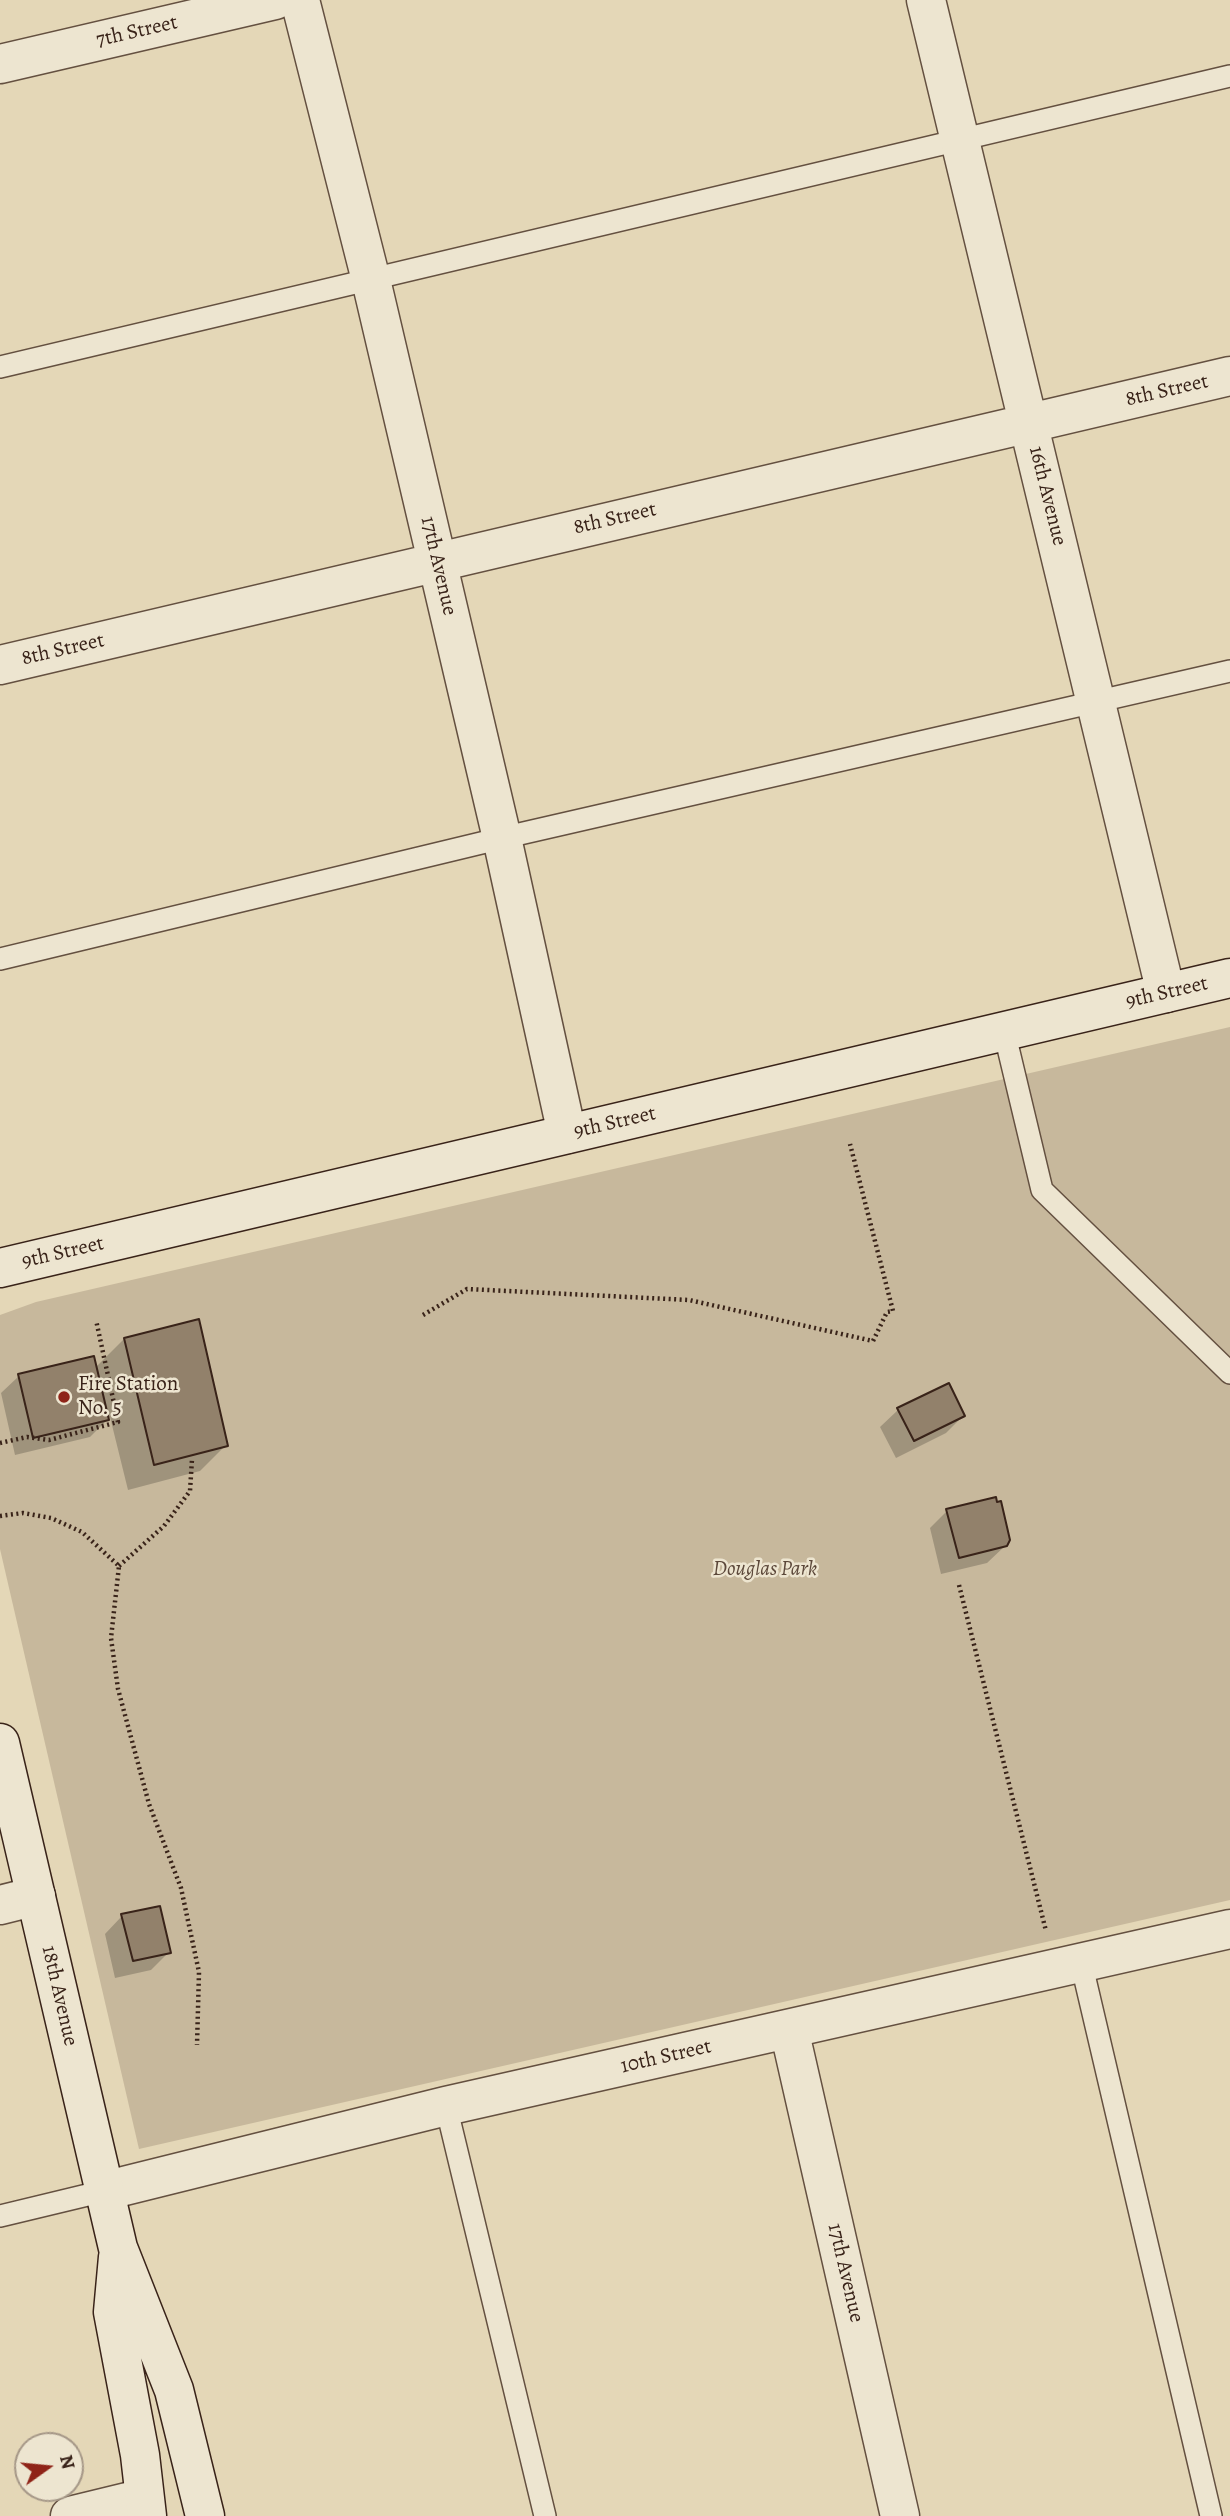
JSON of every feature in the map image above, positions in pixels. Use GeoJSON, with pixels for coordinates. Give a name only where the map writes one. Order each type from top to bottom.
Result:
{"type":"FeatureCollection","features":[{"type":"Feature","properties":{"kind":"street","name":"7th Street"},"geometry":{"type":"LineString","coordinates":[[0,64],[275,0]]}},
{"type":"Feature","properties":{"kind":"street","name":"17th Avenue"},"geometry":{"type":"LineString","coordinates":[[300,0],[371,280],[502,838],[567,1134]]}},
{"type":"Feature","properties":{"kind":"street","name":"16th Avenue"},"geometry":{"type":"LineString","coordinates":[[926,0],[1166,993]]}},
{"type":"Feature","properties":{"kind":"street","name":"8th Street"},"geometry":{"type":"LineString","coordinates":[[0,665],[1230,376]]}},
{"type":"Feature","properties":{"kind":"street","name":"9th Street"},"geometry":{"type":"LineString","coordinates":[[0,1268],[1230,978]]}},
{"type":"Feature","properties":{"kind":"street","name":"18th Avenue"},"geometry":{"type":"LineString","coordinates":[[0,1743],[18,1900],[104,2191],[118,2248],[174,2390],[205,2516]]}},
{"type":"Feature","properties":{"kind":"street","name":"10th Street"},"geometry":{"type":"LineString","coordinates":[[104,2191],[446,2106],[1230,1929]]}},
{"type":"Feature","properties":{"kind":"street","name":"17th Avenue"},"geometry":{"type":"LineString","coordinates":[[789,2029],[900,2516]]}},
{"type":"Feature","properties":{"kind":"street","name":"18th Avenue"},"geometry":{"type":"LineString","coordinates":[[118,2248],[113,2312],[140,2455],[145,2507]]}},
{"type":"Feature","properties":{"kind":"street"},"geometry":{"type":"LineString","coordinates":[[69,2516],[145,2507]]}},
{"type":"Feature","properties":{"kind":"lane"},"geometry":{"type":"LineString","coordinates":[[0,367],[1230,76]]}},
{"type":"Feature","properties":{"kind":"lane"},"geometry":{"type":"LineString","coordinates":[[0,959],[502,838],[1230,671]]}},
{"type":"Feature","properties":{"kind":"lane"},"geometry":{"type":"LineString","coordinates":[[1004,1031],[1042,1190],[1230,1373]]}},
{"type":"Feature","properties":{"kind":"lane"},"geometry":{"type":"LineString","coordinates":[[1081,1962],[1211,2516]]}},
{"type":"Feature","properties":{"kind":"lane"},"geometry":{"type":"LineString","coordinates":[[446,2106],[545,2516]]}},
{"type":"Feature","properties":{"kind":"lane"},"geometry":{"type":"LineString","coordinates":[[0,2216],[104,2191]]}},
{"type":"Feature","properties":{"kind":"path"},"geometry":{"type":"LineString","coordinates":[[423,1315],[467,1289],[689,1300],[873,1341],[887,1312],[892,1311],[850,1144]]}},
{"type":"Feature","properties":{"kind":"path"},"geometry":{"type":"LineString","coordinates":[[0,1443],[27,1437],[48,1440],[118,1422],[96,1320]]}},
{"type":"Feature","properties":{"kind":"path"},"geometry":{"type":"LineString","coordinates":[[192,1459],[190,1491],[164,1526],[119,1566],[111,1638],[118,1689],[149,1804],[181,1888],[199,1972],[197,2045]]}},
{"type":"Feature","properties":{"kind":"path"},"geometry":{"type":"LineString","coordinates":[[0,1516],[23,1513],[51,1518],[82,1532],[119,1566]]}},
{"type":"Feature","properties":{"kind":"path"},"geometry":{"type":"LineString","coordinates":[[959,1585],[1046,1932]]}},
{"type":"Feature","properties":{"kind":"green space","name":"Douglas Park"},"geometry":{"type":"Polygon","coordinates":[[[1230,1027],[1230,1900],[139,2149],[0,1549],[0,1315],[36,1302],[1230,1027]]]}},
{"type":"Feature","properties":{"kind":"building"},"geometry":{"type":"Polygon","coordinates":[[[199,1319],[228,1446],[154,1465],[124,1338],[199,1319]]]}},
{"type":"Feature","properties":{"kind":"building","name":"Fire Station No. 5"},"geometry":{"type":"Polygon","coordinates":[[[94,1356],[109,1420],[33,1438],[18,1374],[94,1356]]]}},
{"type":"Feature","properties":{"kind":"building"},"geometry":{"type":"Polygon","coordinates":[[[949,1383],[965,1416],[914,1441],[897,1408],[949,1383]]]}},
{"type":"Feature","properties":{"kind":"building"},"geometry":{"type":"Polygon","coordinates":[[[996,1497],[997,1502],[1001,1501],[1010,1540],[1007,1546],[959,1558],[946,1509],[996,1497]]]}},
{"type":"Feature","properties":{"kind":"building"},"geometry":{"type":"Polygon","coordinates":[[[160,1906],[171,1953],[133,1961],[121,1914],[160,1906]]]}},
{"type":"Feature","properties":{"kind":"place","name":"Fire Station No. 5"},"geometry":{"type":"Point","coordinates":[64,1397]}}]}
